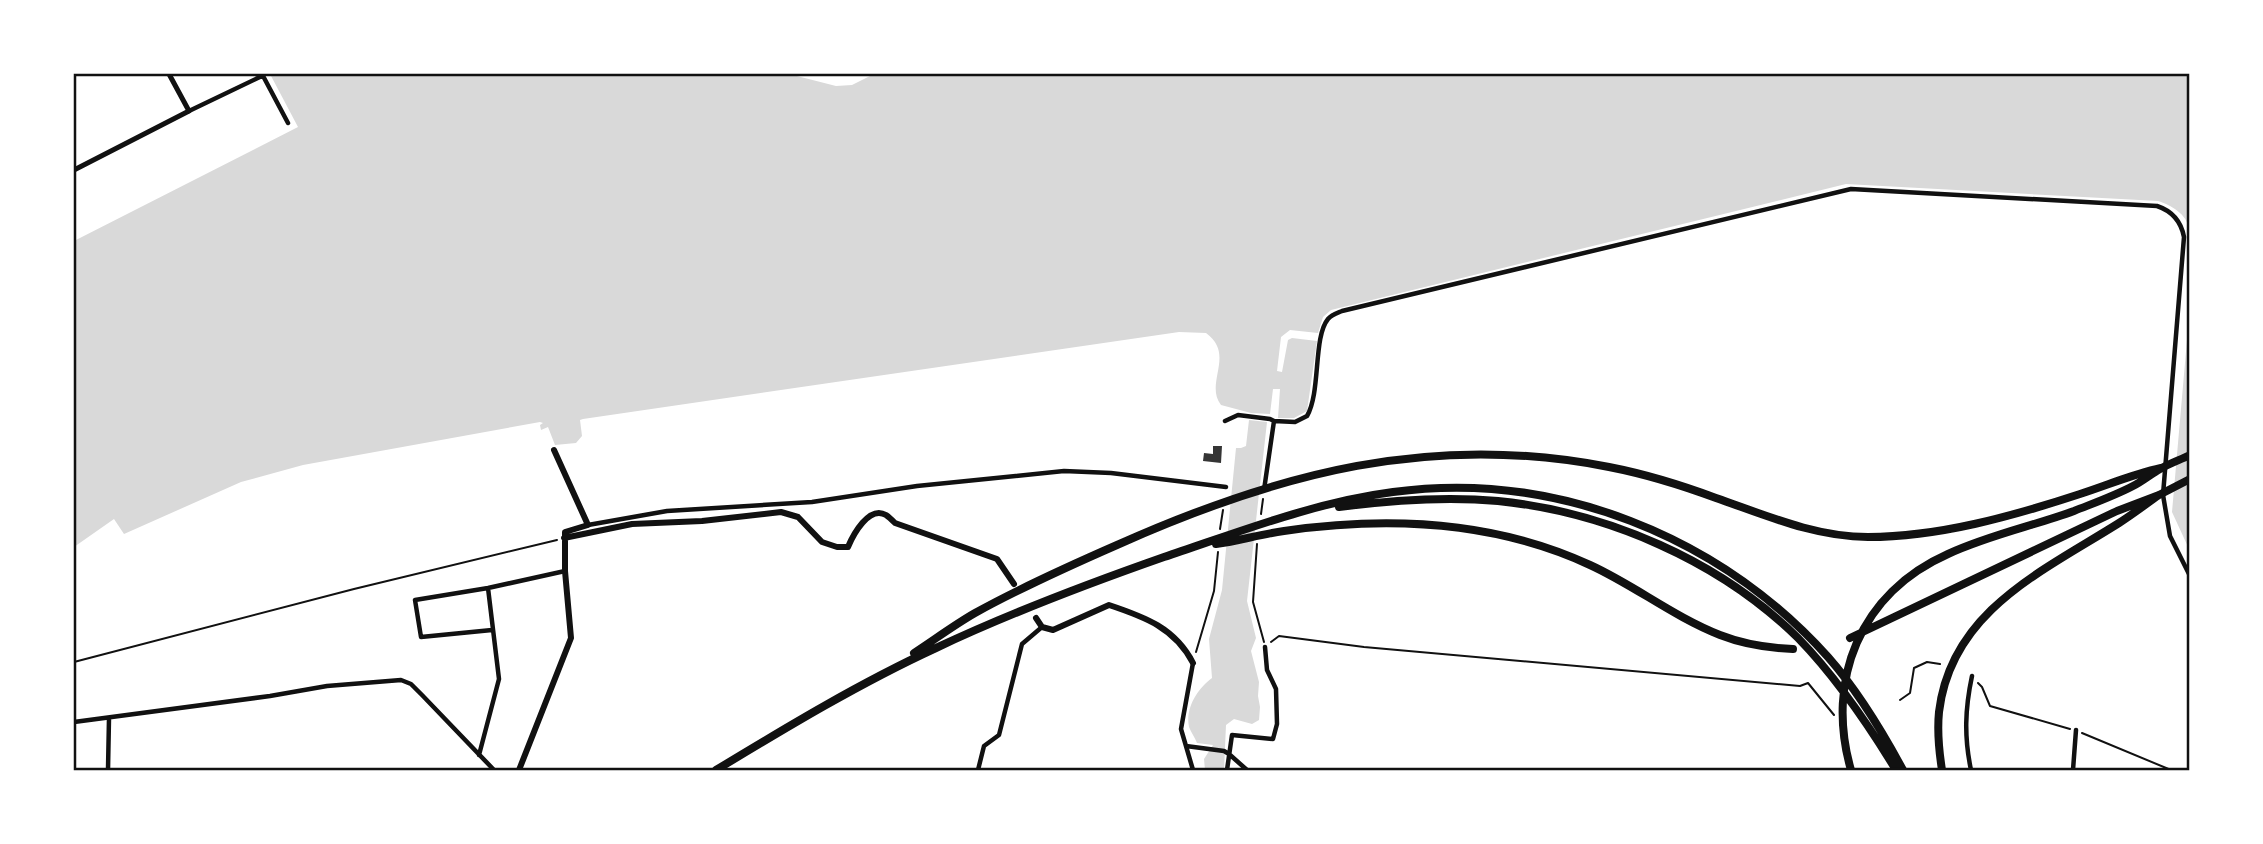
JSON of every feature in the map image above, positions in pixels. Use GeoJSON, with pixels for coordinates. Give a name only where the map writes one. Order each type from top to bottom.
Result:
{"type":"FeatureCollection","features":[{"type":"Feature","properties":{"kind":"highway"},"geometry":{"type":"LineString","coordinates":[[883,674],[973,614],[1089,557],[1151,530],[1280,483],[1345,467],[1401,458],[1473,454],[1597,465],[1690,488],[1799,527],[1869,537],[1942,529],[2015,514],[2161,468]]}},
{"type":"Feature","properties":{"kind":"highway"},"geometry":{"type":"LineString","coordinates":[[1851,771],[1841,720],[1850,660],[1872,614],[1895,589],[1921,568],[1962,548],[2103,499],[2189,455]]}},
{"type":"Feature","properties":{"kind":"highway"},"geometry":{"type":"LineString","coordinates":[[1850,638],[2189,479]]}},
{"type":"Feature","properties":{"kind":"highway"},"geometry":{"type":"LineString","coordinates":[[716,771],[768,738],[883,674],[981,627],[1063,594],[1308,510],[1390,492],[1444,488],[1519,492],[1585,505],[1661,533],[1712,560],[1780,610],[1829,660],[1870,715],[1903,771]]}},
{"type":"Feature","properties":{"kind":"highway"},"geometry":{"type":"LineString","coordinates":[[1941,771],[1938,726],[1941,698],[1954,660],[1973,629],[1992,607],[2015,589],[2159,495]]}},
{"type":"Feature","properties":{"kind":"highway"},"geometry":{"type":"LineString","coordinates":[[1308,510],[1374,502],[1466,500],[1528,506],[1584,518],[1662,547],[1728,583],[1781,623],[1821,665],[1870,730],[1896,771]]}},
{"type":"Feature","properties":{"kind":"highway"},"geometry":{"type":"LineString","coordinates":[[1192,548],[1280,531],[1341,524],[1441,524],[1500,534],[1546,548],[1588,564],[1721,635],[1750,644],[1793,649]]}},
{"type":"Feature","properties":{"kind":"main road"},"geometry":{"type":"LineString","coordinates":[[519,771],[569,647],[571,629],[565,571],[565,532],[588,525],[554,450]]}},
{"type":"Feature","properties":{"kind":"main road"},"geometry":{"type":"LineString","coordinates":[[564,538],[632,524],[702,521],[781,512],[798,517],[822,542],[848,547],[858,528],[871,515],[880,513],[886,514],[895,523],[998,559],[1014,584]]}},
{"type":"Feature","properties":{"kind":"main road"},"geometry":{"type":"LineString","coordinates":[[1036,618],[1042,627],[1053,630],[1109,605],[1172,634],[1184,646],[1193,663]]}},
{"type":"Feature","properties":{"kind":"street"},"geometry":{"type":"LineString","coordinates":[[169,74],[189,111]]}},
{"type":"Feature","properties":{"kind":"street"},"geometry":{"type":"LineString","coordinates":[[74,170],[262,75],[288,123]]}},
{"type":"Feature","properties":{"kind":"street"},"geometry":{"type":"LineString","coordinates":[[1225,421],[1238,415],[1294,422],[1307,416],[1312,401],[1323,326],[1332,314],[1852,189],[2157,206],[2171,211],[2184,237],[2164,495],[2170,536],[2189,576]]}},
{"type":"Feature","properties":{"kind":"street"},"geometry":{"type":"LineString","coordinates":[[1264,492],[1272,420]]}},
{"type":"Feature","properties":{"kind":"street"},"geometry":{"type":"LineString","coordinates":[[588,525],[667,511],[812,502],[917,486],[1064,471],[1111,473],[1226,487]]}},
{"type":"Feature","properties":{"kind":"street"},"geometry":{"type":"LineString","coordinates":[[492,629],[421,638],[415,600],[565,571]]}},
{"type":"Feature","properties":{"kind":"street"},"geometry":{"type":"LineString","coordinates":[[479,756],[499,679],[488,588]]}},
{"type":"Feature","properties":{"kind":"street"},"geometry":{"type":"LineString","coordinates":[[978,771],[984,746],[999,735],[1022,643],[1042,627]]}},
{"type":"Feature","properties":{"kind":"street"},"geometry":{"type":"LineString","coordinates":[[1227,771],[1226,753],[1232,736],[1273,739],[1277,724],[1276,689],[1267,670],[1265,647]]}},
{"type":"Feature","properties":{"kind":"street"},"geometry":{"type":"LineString","coordinates":[[1193,663],[1181,729],[1193,771]]}},
{"type":"Feature","properties":{"kind":"street"},"geometry":{"type":"LineString","coordinates":[[1971,771],[1965,743],[1966,708],[1972,676]]}},
{"type":"Feature","properties":{"kind":"street"},"geometry":{"type":"LineString","coordinates":[[74,722],[327,686],[401,681],[411,684],[494,771]]}},
{"type":"Feature","properties":{"kind":"street"},"geometry":{"type":"LineString","coordinates":[[108,771],[109,718]]}},
{"type":"Feature","properties":{"kind":"street"},"geometry":{"type":"LineString","coordinates":[[2073,771],[2076,730]]}},
{"type":"Feature","properties":{"kind":"street"},"geometry":{"type":"LineString","coordinates":[[1187,747],[1226,753],[1247,771]]}},
{"type":"Feature","properties":{"kind":"path"},"geometry":{"type":"LineString","coordinates":[[1260,518],[1264,492]]}},
{"type":"Feature","properties":{"kind":"path"},"geometry":{"type":"LineString","coordinates":[[1220,533],[1223,510]]}},
{"type":"Feature","properties":{"kind":"path"},"geometry":{"type":"LineString","coordinates":[[74,662],[564,538]]}},
{"type":"Feature","properties":{"kind":"path"},"geometry":{"type":"LineString","coordinates":[[1257,544],[1253,602],[1265,647],[1279,636],[1364,648],[1787,685],[1808,683],[1838,720]]}},
{"type":"Feature","properties":{"kind":"path"},"geometry":{"type":"LineString","coordinates":[[1193,663],[1214,591],[1219,545]]}},
{"type":"Feature","properties":{"kind":"path"},"geometry":{"type":"LineString","coordinates":[[1900,700],[1910,693],[1914,668],[1927,662],[1940,664]]}},
{"type":"Feature","properties":{"kind":"path"},"geometry":{"type":"LineString","coordinates":[[1972,676],[1982,687],[1990,706],[2076,730],[2172,771]]}},
{"type":"Feature","properties":{"kind":"shaded area"},"geometry":{"type":"Polygon","coordinates":[[[270,74],[789,74],[836,86],[852,85],[874,74],[2189,74],[2189,229],[2178,211],[2158,201],[1846,184],[1331,310],[1323,317],[1318,333],[1290,330],[1281,337],[1277,371],[1282,372],[1288,340],[1292,338],[1317,341],[1307,411],[1294,418],[1278,418],[1280,389],[1273,389],[1270,414],[1251,413],[1221,405],[1216,388],[1219,350],[1215,342],[1206,333],[1179,332],[583,419],[580,420],[582,436],[576,443],[555,445],[548,427],[541,430],[540,425],[543,423],[540,422],[303,465],[241,482],[124,534],[114,519],[74,547],[74,241],[298,127],[270,74]]]}},
{"type":"Feature","properties":{"kind":"shaded area"},"geometry":{"type":"Polygon","coordinates":[[[2189,317],[2189,549],[2172,512],[2189,317]]]}},
{"type":"Feature","properties":{"kind":"shaded area"},"geometry":{"type":"Polygon","coordinates":[[[1249,420],[1267,422],[1247,601],[1256,638],[1251,651],[1259,682],[1259,720],[1252,724],[1234,719],[1226,725],[1224,770],[1205,770],[1204,759],[1213,745],[1197,743],[1188,720],[1198,693],[1212,678],[1209,639],[1222,590],[1236,448],[1246,446],[1249,420]]]}},
{"type":"Feature","properties":{"kind":"building"},"geometry":{"type":"Polygon","coordinates":[[[1213,446],[1222,446],[1221,463],[1203,461],[1204,453],[1213,454],[1213,446]]]}}]}
